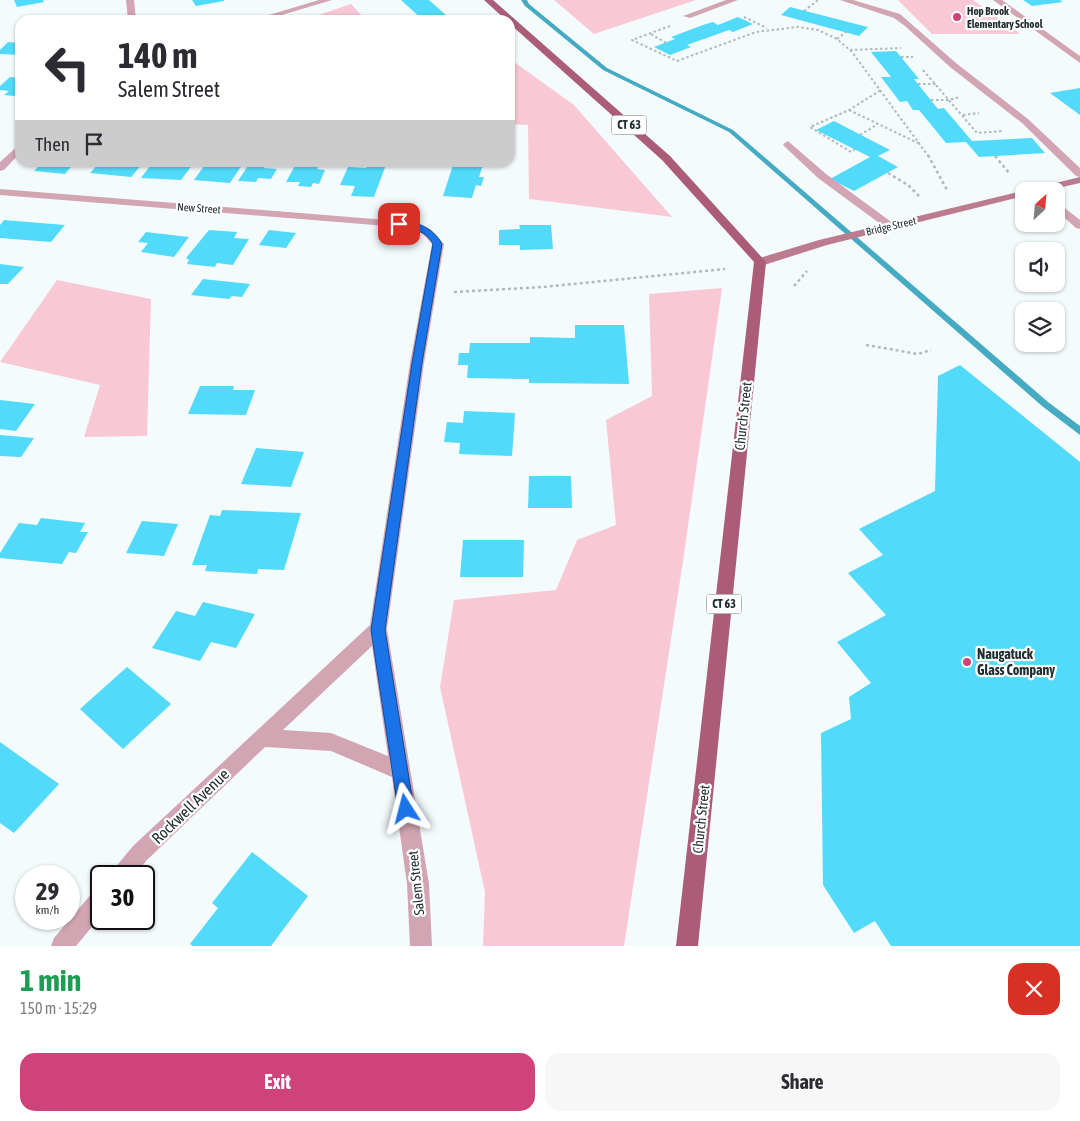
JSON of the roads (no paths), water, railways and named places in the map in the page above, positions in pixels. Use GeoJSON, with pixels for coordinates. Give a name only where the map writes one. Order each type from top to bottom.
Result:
{"type":"FeatureCollection","features":[{"type":"Feature","properties":{"kind":"main road","name":"CT 63"},"geometry":{"type":"LineString","coordinates":[[488,0],[505,15]]}},
{"type":"Feature","properties":{"kind":"main road","name":"CT 63"},"geometry":{"type":"LineString","coordinates":[[515,24],[666,158],[714,208],[760,262]]}},
{"type":"Feature","properties":{"kind":"main road"},"geometry":{"type":"LineString","coordinates":[[1065,184],[1080,180]]}},
{"type":"Feature","properties":{"kind":"main road","name":"Bridge Street"},"geometry":{"type":"LineString","coordinates":[[760,262],[823,242],[1015,195]]}},
{"type":"Feature","properties":{"kind":"main road","name":"Church Street"},"geometry":{"type":"LineString","coordinates":[[688,946],[760,262]]}},
{"type":"Feature","properties":{"kind":"street"},"geometry":{"type":"LineString","coordinates":[[130,0],[132,15]]}},
{"type":"Feature","properties":{"kind":"street"},"geometry":{"type":"LineString","coordinates":[[274,15],[328,0]]}},
{"type":"Feature","properties":{"kind":"street"},"geometry":{"type":"LineString","coordinates":[[686,16],[734,0]]}},
{"type":"Feature","properties":{"kind":"street"},"geometry":{"type":"LineString","coordinates":[[844,0],[897,16],[953,65],[1025,121],[1080,174]]}},
{"type":"Feature","properties":{"kind":"street"},"geometry":{"type":"LineString","coordinates":[[997,0],[1080,60]]}},
{"type":"Feature","properties":{"kind":"street"},"geometry":{"type":"LineString","coordinates":[[788,144],[822,176],[890,226]]}},
{"type":"Feature","properties":{"kind":"street"},"geometry":{"type":"LineString","coordinates":[[0,168],[15,153]]}},
{"type":"Feature","properties":{"kind":"street","name":"New Street"},"geometry":{"type":"LineString","coordinates":[[0,192],[399,224]]}},
{"type":"Feature","properties":{"kind":"street"},"geometry":{"type":"LineString","coordinates":[[1065,212],[1079,225]]}},
{"type":"Feature","properties":{"kind":"street","name":"Salem Street"},"geometry":{"type":"LineString","coordinates":[[399,224],[418,227],[432,233],[438,244],[431,293],[417,363],[378,630],[418,884],[421,946]]}},
{"type":"Feature","properties":{"kind":"street","name":"Rockwell Avenue"},"geometry":{"type":"LineString","coordinates":[[131,865],[154,840],[378,630]]}},
{"type":"Feature","properties":{"kind":"street"},"geometry":{"type":"LineString","coordinates":[[262,738],[331,742],[400,771]]}},
{"type":"Feature","properties":{"kind":"street"},"geometry":{"type":"LineString","coordinates":[[62,946],[90,913]]}},
{"type":"Feature","properties":{"kind":"waterway"},"geometry":{"type":"LineString","coordinates":[[524,0],[527,5],[605,69],[731,131],[1045,404],[1080,431]]}},
{"type":"Feature","properties":{"kind":"place","name":"Hop Brook Elementary School"},"geometry":{"type":"Point","coordinates":[957,17]}},
{"type":"Feature","properties":{"kind":"place","name":"Naugatuck Glass Company"},"geometry":{"type":"Point","coordinates":[967,662]}}]}
